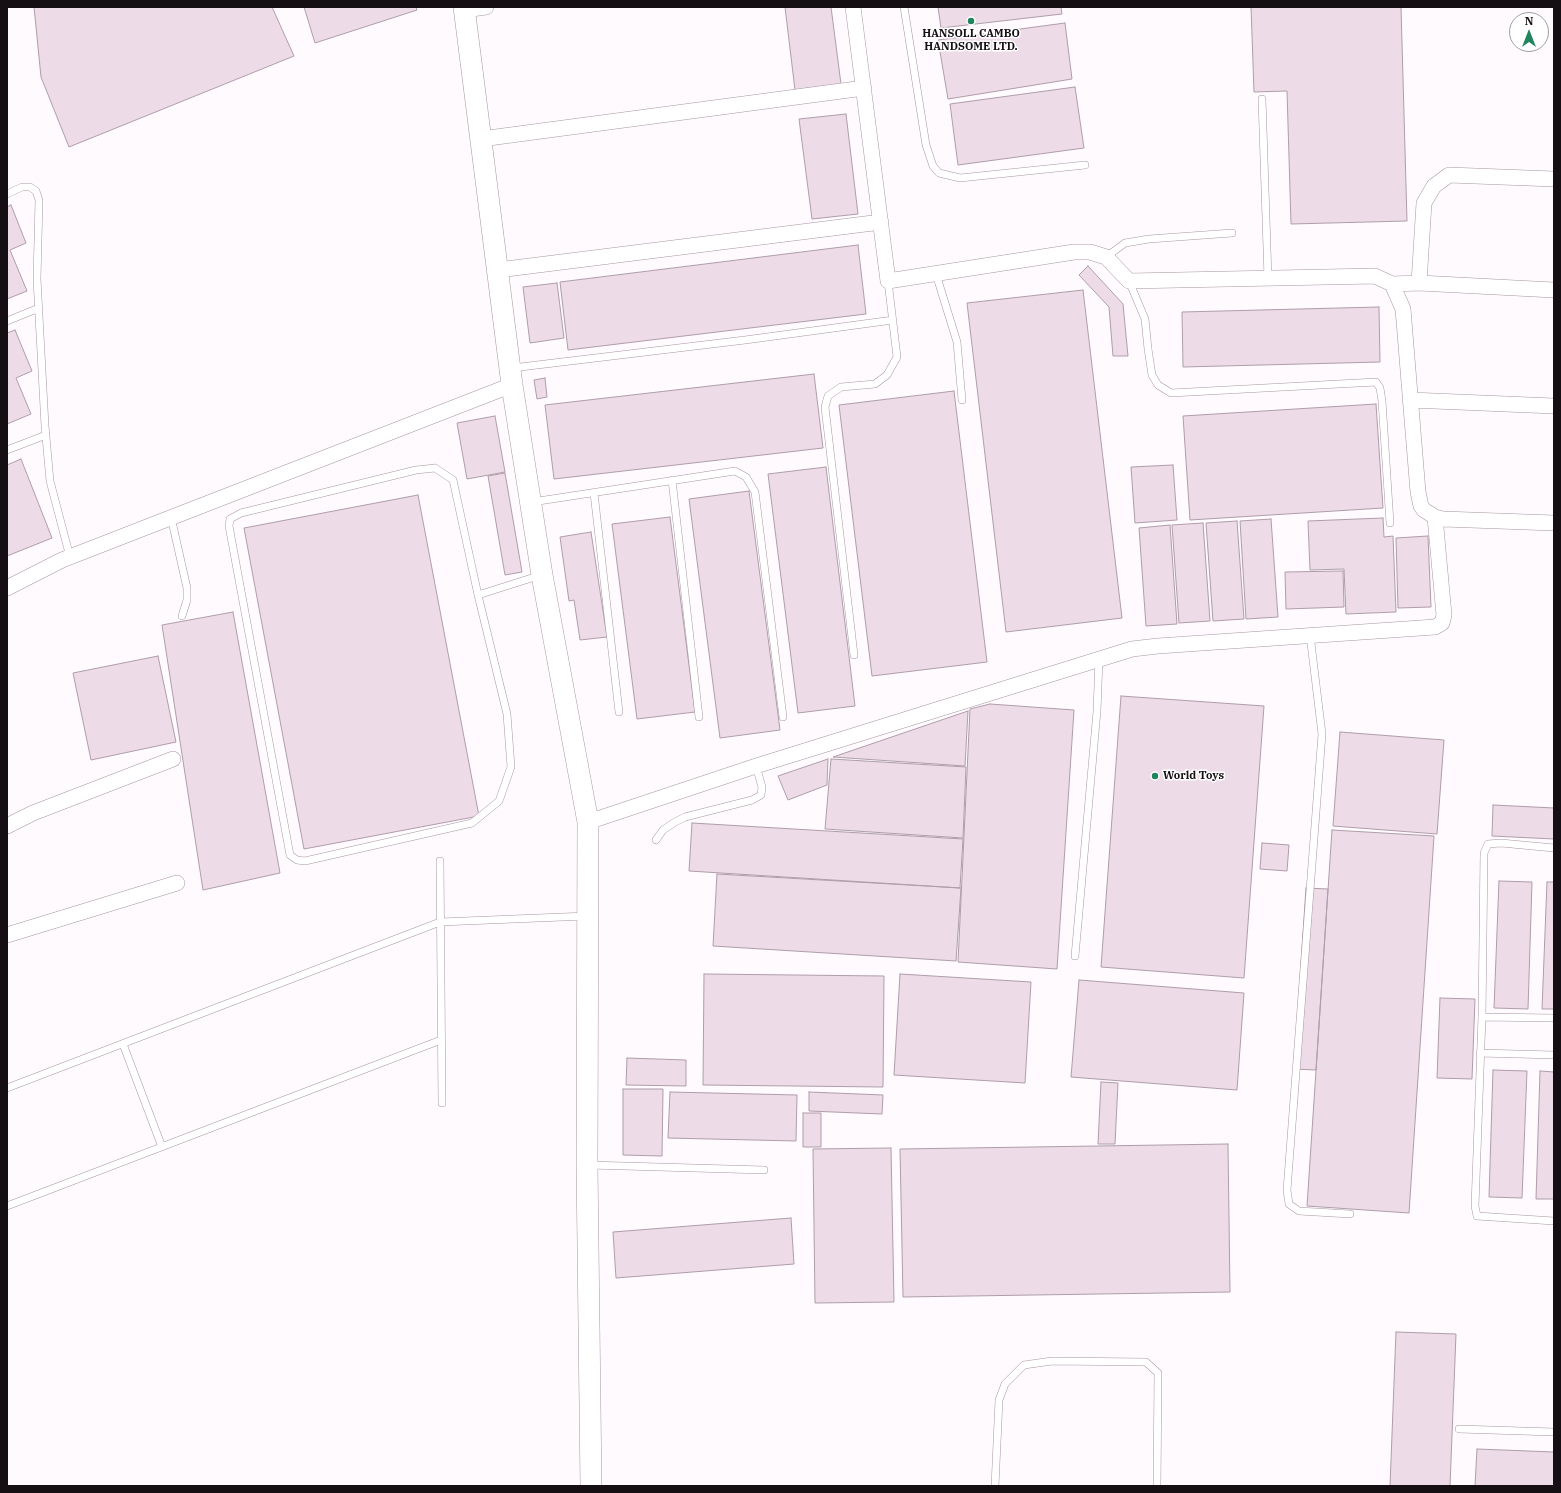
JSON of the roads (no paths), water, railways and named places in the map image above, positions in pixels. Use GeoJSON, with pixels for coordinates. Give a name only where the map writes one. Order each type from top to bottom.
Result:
{"type":"FeatureCollection","features":[{"type":"Feature","properties":{"kind":"street"},"geometry":{"type":"LineString","coordinates":[[486,7],[464,8],[511,376],[532,502],[542,575],[588,822],[587,1165],[592,1486]]}},
{"type":"Feature","properties":{"kind":"street"},"geometry":{"type":"LineString","coordinates":[[853,7],[888,281],[1074,252],[1090,252],[1106,257],[1129,281],[1375,276],[1392,284],[1419,283],[1554,290]]}},
{"type":"Feature","properties":{"kind":"street"},"geometry":{"type":"LineString","coordinates":[[481,139],[864,88]]}},
{"type":"Feature","properties":{"kind":"street"},"geometry":{"type":"LineString","coordinates":[[1419,283],[1424,203],[1434,186],[1449,175],[1554,179]]}},
{"type":"Feature","properties":{"kind":"street"},"geometry":{"type":"LineString","coordinates":[[498,270],[881,222]]}},
{"type":"Feature","properties":{"kind":"street"},"geometry":{"type":"LineString","coordinates":[[1392,284],[1403,309],[1418,492],[1421,506],[1424,510],[1435,517],[1554,523]]}},
{"type":"Feature","properties":{"kind":"street"},"geometry":{"type":"LineString","coordinates":[[7,588],[70,557],[171,517],[511,376]]}},
{"type":"Feature","properties":{"kind":"street"},"geometry":{"type":"LineString","coordinates":[[1410,400],[1554,406]]}},
{"type":"Feature","properties":{"kind":"street"},"geometry":{"type":"LineString","coordinates":[[588,822],[756,766],[1132,649],[1435,627],[1442,623],[1444,615],[1435,517]]}},
{"type":"Feature","properties":{"kind":"street"},"geometry":{"type":"LineString","coordinates":[[7,826],[34,813],[173,758]]}},
{"type":"Feature","properties":{"kind":"street"},"geometry":{"type":"LineString","coordinates":[[7,935],[177,883]]}},
{"type":"Feature","properties":{"kind":"lane"},"geometry":{"type":"LineString","coordinates":[[904,7],[926,145],[933,166],[939,173],[960,178],[1085,165]]}},
{"type":"Feature","properties":{"kind":"lane"},"geometry":{"type":"LineString","coordinates":[[1262,99],[1268,278]]}},
{"type":"Feature","properties":{"kind":"lane"},"geometry":{"type":"LineString","coordinates":[[7,194],[22,188],[30,188],[36,191],[39,200],[37,279],[46,435],[50,481],[70,557]]}},
{"type":"Feature","properties":{"kind":"lane"},"geometry":{"type":"LineString","coordinates":[[1106,257],[1125,243],[1149,239],[1232,233]]}},
{"type":"Feature","properties":{"kind":"lane"},"geometry":{"type":"LineString","coordinates":[[936,274],[957,342],[962,400]]}},
{"type":"Feature","properties":{"kind":"lane"},"geometry":{"type":"LineString","coordinates":[[854,655],[825,406],[828,396],[841,387],[875,384],[887,375],[896,357],[888,281]]}},
{"type":"Feature","properties":{"kind":"lane"},"geometry":{"type":"LineString","coordinates":[[1129,281],[1145,319],[1152,375],[1158,385],[1171,393],[1376,382],[1380,388],[1382,401],[1390,524]]}},
{"type":"Feature","properties":{"kind":"lane"},"geometry":{"type":"LineString","coordinates":[[7,321],[39,308]]}},
{"type":"Feature","properties":{"kind":"lane"},"geometry":{"type":"LineString","coordinates":[[511,376],[745,340],[893,320]]}},
{"type":"Feature","properties":{"kind":"lane"},"geometry":{"type":"LineString","coordinates":[[7,450],[46,435]]}},
{"type":"Feature","properties":{"kind":"lane"},"geometry":{"type":"LineString","coordinates":[[435,468],[453,480],[478,595],[507,714],[511,766],[500,801],[472,824],[305,861],[294,858],[290,855],[229,526],[230,518],[240,513],[416,470],[435,468]]}},
{"type":"Feature","properties":{"kind":"lane"},"geometry":{"type":"LineString","coordinates":[[532,502],[735,471],[746,477],[755,492],[783,717]]}},
{"type":"Feature","properties":{"kind":"lane"},"geometry":{"type":"LineString","coordinates":[[672,480],[699,717]]}},
{"type":"Feature","properties":{"kind":"lane"},"geometry":{"type":"LineString","coordinates":[[594,493],[619,712]]}},
{"type":"Feature","properties":{"kind":"lane"},"geometry":{"type":"LineString","coordinates":[[171,517],[187,588],[187,600],[182,616]]}},
{"type":"Feature","properties":{"kind":"lane"},"geometry":{"type":"LineString","coordinates":[[478,595],[542,575]]}},
{"type":"Feature","properties":{"kind":"lane"},"geometry":{"type":"LineString","coordinates":[[1310,636],[1322,734],[1287,1190],[1289,1204],[1298,1211],[1350,1214]]}},
{"type":"Feature","properties":{"kind":"lane"},"geometry":{"type":"LineString","coordinates":[[1075,956],[1097,711],[1099,659]]}},
{"type":"Feature","properties":{"kind":"lane"},"geometry":{"type":"LineString","coordinates":[[656,840],[663,830],[674,822],[685,817],[752,800],[761,795],[762,787],[756,766]]}},
{"type":"Feature","properties":{"kind":"lane"},"geometry":{"type":"LineString","coordinates":[[1554,848],[1501,843],[1488,844],[1484,853],[1482,1017],[1476,1206],[1477,1216],[1554,1221]]}},
{"type":"Feature","properties":{"kind":"lane"},"geometry":{"type":"LineString","coordinates":[[440,861],[442,1103]]}},
{"type":"Feature","properties":{"kind":"lane"},"geometry":{"type":"LineString","coordinates":[[7,1088],[440,922],[587,916]]}},
{"type":"Feature","properties":{"kind":"lane"},"geometry":{"type":"LineString","coordinates":[[1482,1017],[1554,1018]]}},
{"type":"Feature","properties":{"kind":"lane"},"geometry":{"type":"LineString","coordinates":[[7,1206],[441,1040]]}},
{"type":"Feature","properties":{"kind":"lane"},"geometry":{"type":"LineString","coordinates":[[123,1044],[162,1147]]}},
{"type":"Feature","properties":{"kind":"lane"},"geometry":{"type":"LineString","coordinates":[[1480,1053],[1554,1055]]}},
{"type":"Feature","properties":{"kind":"lane"},"geometry":{"type":"LineString","coordinates":[[587,1165],[764,1170]]}},
{"type":"Feature","properties":{"kind":"lane"},"geometry":{"type":"LineString","coordinates":[[995,1486],[999,1400],[1005,1384],[1024,1365],[1052,1361],[1146,1362],[1158,1373],[1157,1486]]}},
{"type":"Feature","properties":{"kind":"lane"},"geometry":{"type":"LineString","coordinates":[[1459,1430],[1554,1432]]}},
{"type":"Feature","properties":{"kind":"place","name":"HANSOLL CAMBO HANDSOME LTD."},"geometry":{"type":"Point","coordinates":[971,21]}},
{"type":"Feature","properties":{"kind":"place","name":"World Toys"},"geometry":{"type":"Point","coordinates":[1155,776]}}]}
